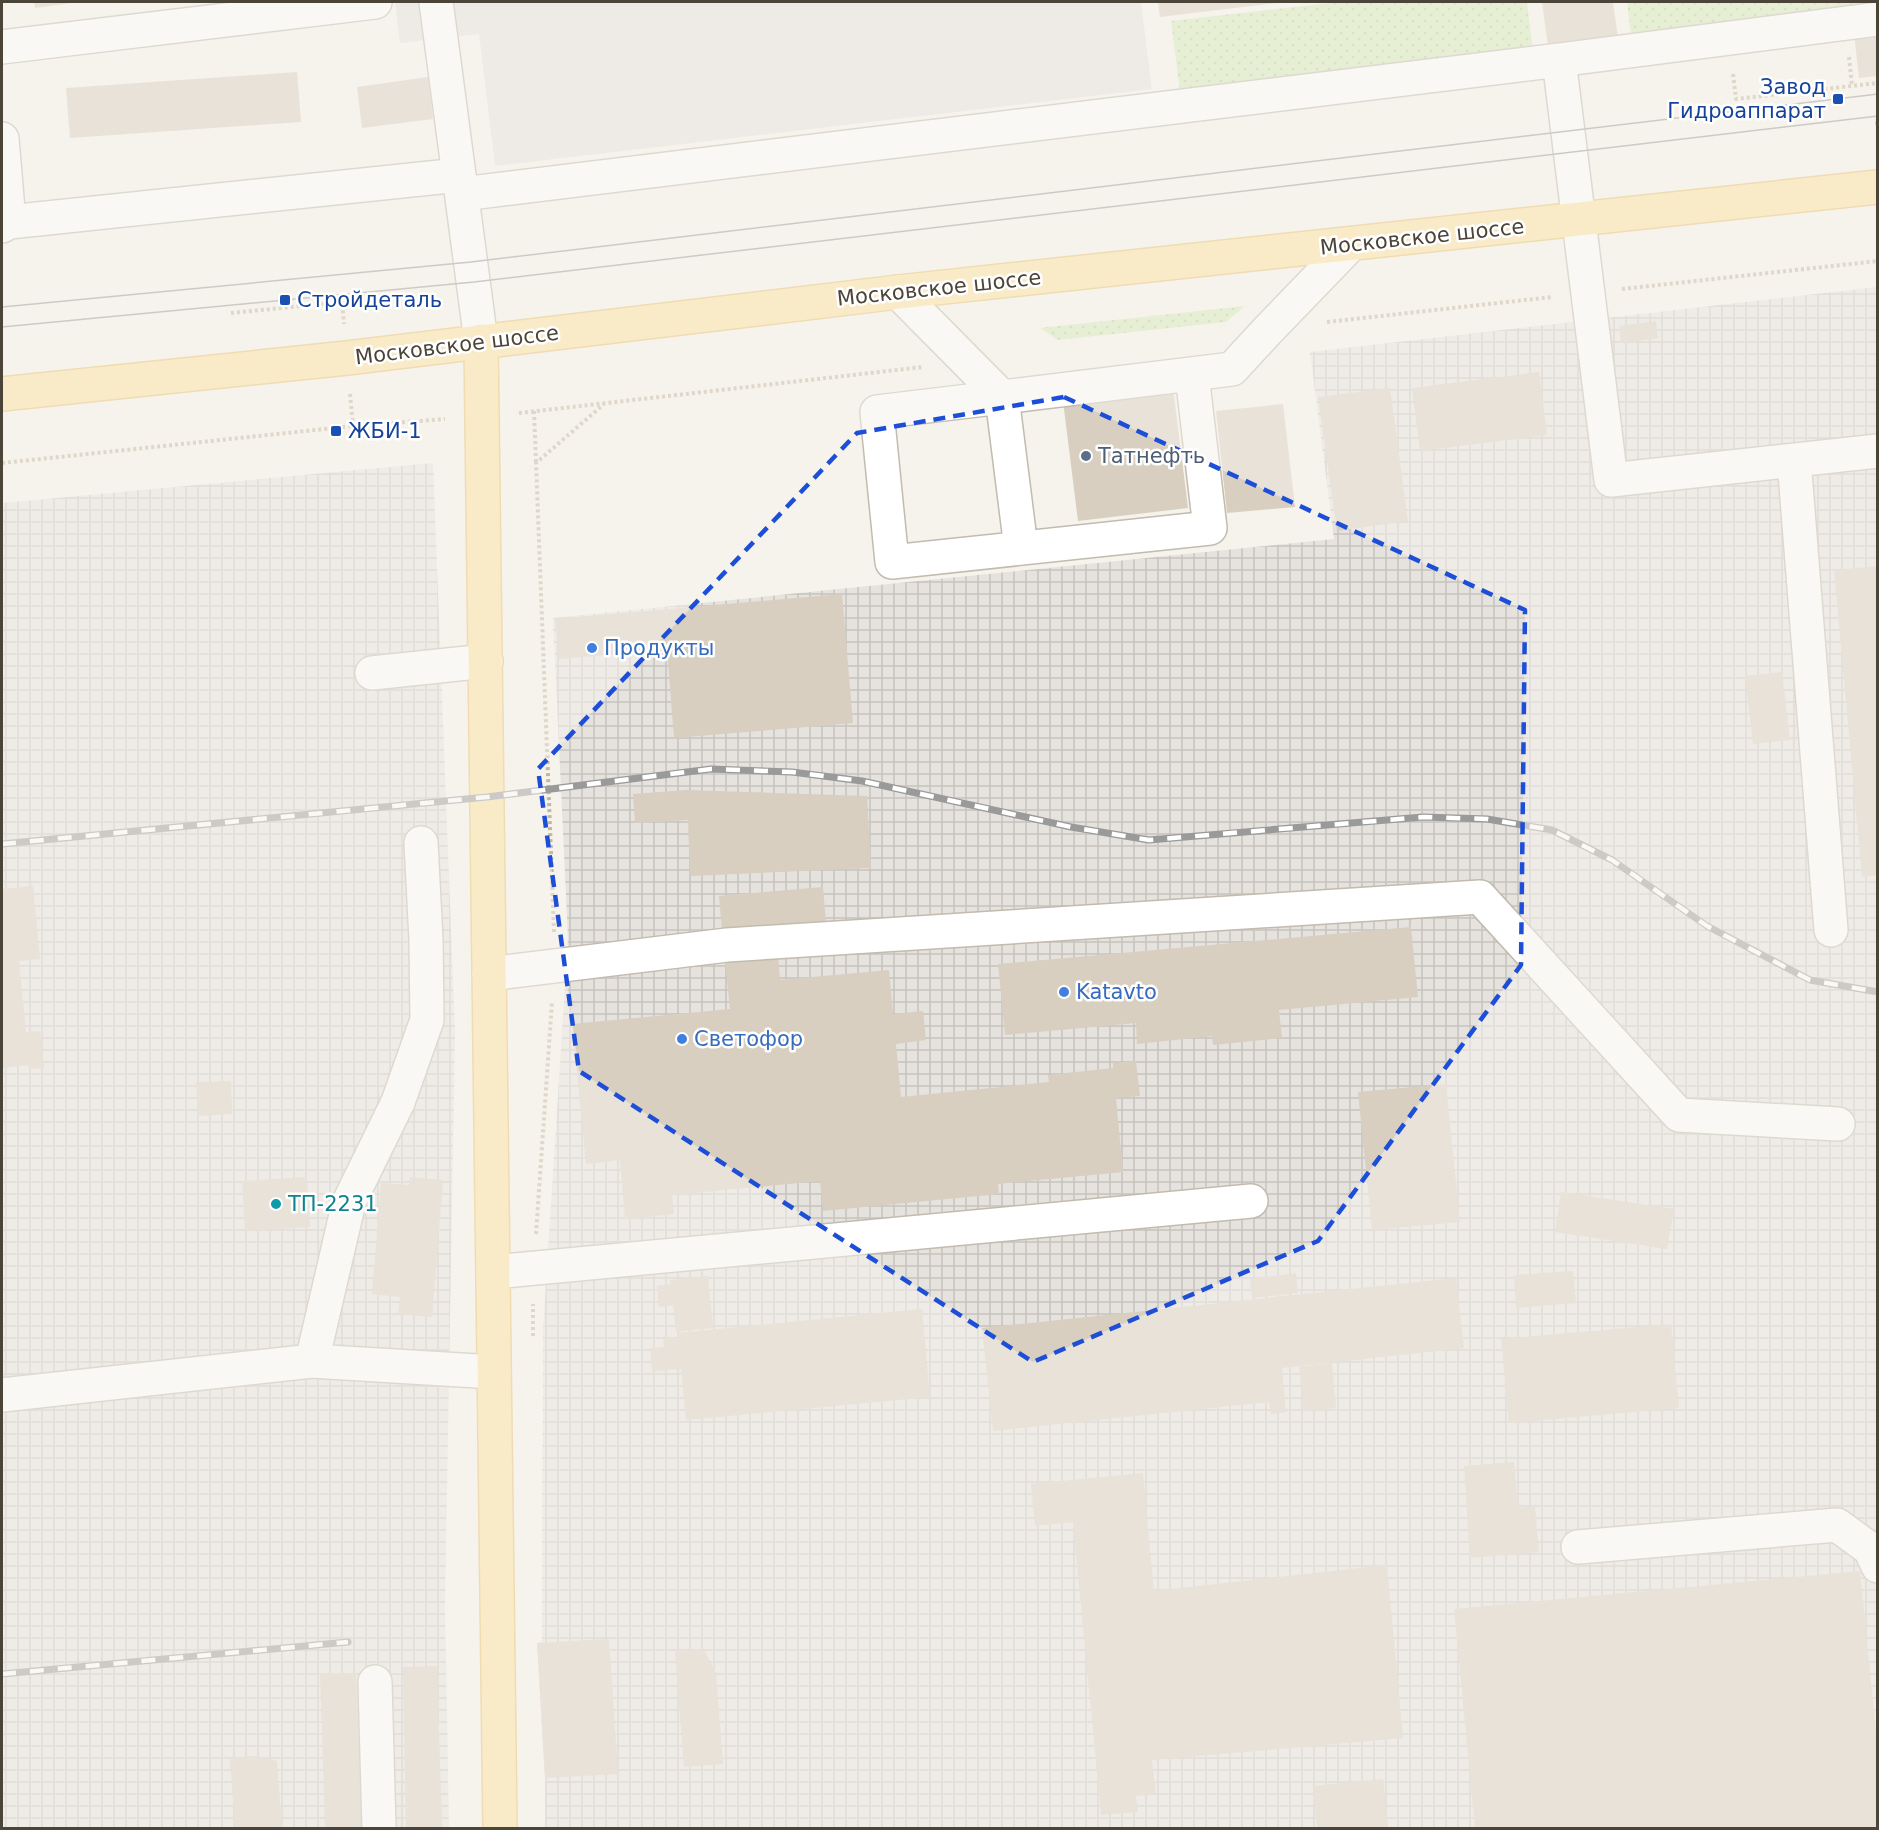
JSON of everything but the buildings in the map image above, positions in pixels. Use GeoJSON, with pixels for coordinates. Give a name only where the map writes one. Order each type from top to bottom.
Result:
{"type":"FeatureCollection","features":[{"type":"Feature","properties":{"kind":"main road","name":"Московское шоссе"},"geometry":{"type":"LineString","coordinates":[[2,394],[347,358],[898,292],[1878,187]]}},
{"type":"Feature","properties":{"kind":"main road"},"geometry":{"type":"LineString","coordinates":[[482,341],[500,1828]]}},
{"type":"Feature","properties":{"kind":"lane"},"geometry":{"type":"LineString","coordinates":[[2,47],[375,2]]}},
{"type":"Feature","properties":{"kind":"lane"},"geometry":{"type":"LineString","coordinates":[[436,2],[482,341]]}},
{"type":"Feature","properties":{"kind":"lane"},"geometry":{"type":"LineString","coordinates":[[2,139],[5,224],[460,184],[1559,60],[1878,19]]}},
{"type":"Feature","properties":{"kind":"lane"},"geometry":{"type":"LineString","coordinates":[[1559,60],[1611,480],[1878,451]]}},
{"type":"Feature","properties":{"kind":"lane"},"geometry":{"type":"LineString","coordinates":[[1192,375],[1210,528],[892,562],[877,412],[1232,369],[1351,244]]}},
{"type":"Feature","properties":{"kind":"lane"},"geometry":{"type":"LineString","coordinates":[[898,292],[1002,397],[1021,548]]}},
{"type":"Feature","properties":{"kind":"lane"},"geometry":{"type":"LineString","coordinates":[[1794,460],[1831,930]]}},
{"type":"Feature","properties":{"kind":"lane"},"geometry":{"type":"LineString","coordinates":[[372,673],[486,661]]}},
{"type":"Feature","properties":{"kind":"lane"},"geometry":{"type":"LineString","coordinates":[[312,1361],[349,1202],[398,1102],[427,1020],[421,843]]}},
{"type":"Feature","properties":{"kind":"lane"},"geometry":{"type":"LineString","coordinates":[[489,974],[727,945],[1480,897],[1679,1115],[1838,1124]]}},
{"type":"Feature","properties":{"kind":"lane"},"geometry":{"type":"LineString","coordinates":[[493,1272],[1251,1202]]}},
{"type":"Feature","properties":{"kind":"lane"},"geometry":{"type":"LineString","coordinates":[[2,1395],[312,1361],[494,1372]]}},
{"type":"Feature","properties":{"kind":"lane"},"geometry":{"type":"LineString","coordinates":[[1578,1546],[1837,1525],[1870,1549],[1878,1566]]}},
{"type":"Feature","properties":{"kind":"lane"},"geometry":{"type":"LineString","coordinates":[[375,1682],[379,1828]]}},
{"type":"Feature","properties":{"kind":"path"},"geometry":{"type":"LineString","coordinates":[[1732,71],[1736,99],[1878,83]]}},
{"type":"Feature","properties":{"kind":"path"},"geometry":{"type":"LineString","coordinates":[[536,463],[605,403]]}},
{"type":"Feature","properties":{"kind":"path"},"geometry":{"type":"LineString","coordinates":[[533,1337],[534,1268],[555,966],[534,411]]}},
{"type":"Feature","properties":{"kind":"highlighted area"},"geometry":{"type":"Polygon","coordinates":[[[1064,397],[1525,610],[1521,965],[1318,1241],[1033,1362],[579,1071],[538,769],[857,433],[1064,397]]]}},
{"type":"Feature","properties":{"kind":"shaded area"},"geometry":{"type":"Polygon","coordinates":[[[395,2],[1141,2],[1152,89],[495,166],[479,34],[400,43],[395,2]]]}},
{"type":"Feature","properties":{"kind":"shaded area"},"geometry":{"type":"Polygon","coordinates":[[[1877,287],[1877,1828],[545,1828],[545,1778],[537,1643],[542,1642],[543,1329],[568,939],[553,618],[1334,539],[1310,352],[1877,287]]]}},
{"type":"Feature","properties":{"kind":"shaded area","name":"ЖБИ-1"},"geometry":{"type":"Polygon","coordinates":[[[433,463],[455,1033],[445,1607],[449,1828],[2,1828],[2,503],[433,463]]]}},
{"type":"Feature","properties":{"kind":"green space"},"geometry":{"type":"Polygon","coordinates":[[[1339,2],[1527,2],[1533,52],[1180,92],[1171,21],[1339,2]]]}},
{"type":"Feature","properties":{"kind":"green space"},"geometry":{"type":"Polygon","coordinates":[[[1627,2],[1870,2],[1871,4],[1631,35],[1627,2]]]}},
{"type":"Feature","properties":{"kind":"green space"},"geometry":{"type":"Polygon","coordinates":[[[1245,306],[1226,322],[1058,340],[1040,328],[1245,306]]]}},
{"type":"Feature","properties":{"kind":"tram line"},"geometry":{"type":"LineString","coordinates":[[2,307],[471,262],[1878,94]]}},
{"type":"Feature","properties":{"kind":"tram line"},"geometry":{"type":"LineString","coordinates":[[2,327],[474,282],[1878,116]]}},
{"type":"Feature","properties":{"kind":"railway"},"geometry":{"type":"LineString","coordinates":[[2,844],[487,797],[711,769],[792,772],[862,781],[1071,827],[1149,840],[1423,817],[1487,819],[1552,830],[1612,860],[1707,926],[1810,980],[1878,992]]}},
{"type":"Feature","properties":{"kind":"railway"},"geometry":{"type":"LineString","coordinates":[[2,1674],[348,1642]]}},
{"type":"Feature","properties":{"kind":"place","name":"Завод Гидроаппарат"},"geometry":{"type":"Point","coordinates":[1838,99]}},
{"type":"Feature","properties":{"kind":"place","name":"Стройдеталь"},"geometry":{"type":"Point","coordinates":[285,300]}},
{"type":"Feature","properties":{"kind":"place","name":"ЖБИ-1"},"geometry":{"type":"Point","coordinates":[336,431]}},
{"type":"Feature","properties":{"kind":"place","name":"Татнефть"},"geometry":{"type":"Point","coordinates":[1086,456]}},
{"type":"Feature","properties":{"kind":"place","name":"Продукты"},"geometry":{"type":"Point","coordinates":[592,648]}},
{"type":"Feature","properties":{"kind":"place","name":"Katavto"},"geometry":{"type":"Point","coordinates":[1064,992]}},
{"type":"Feature","properties":{"kind":"place","name":"Светофор"},"geometry":{"type":"Point","coordinates":[682,1039]}},
{"type":"Feature","properties":{"kind":"place","name":"ТП-2231"},"geometry":{"type":"Point","coordinates":[276,1204]}}]}
